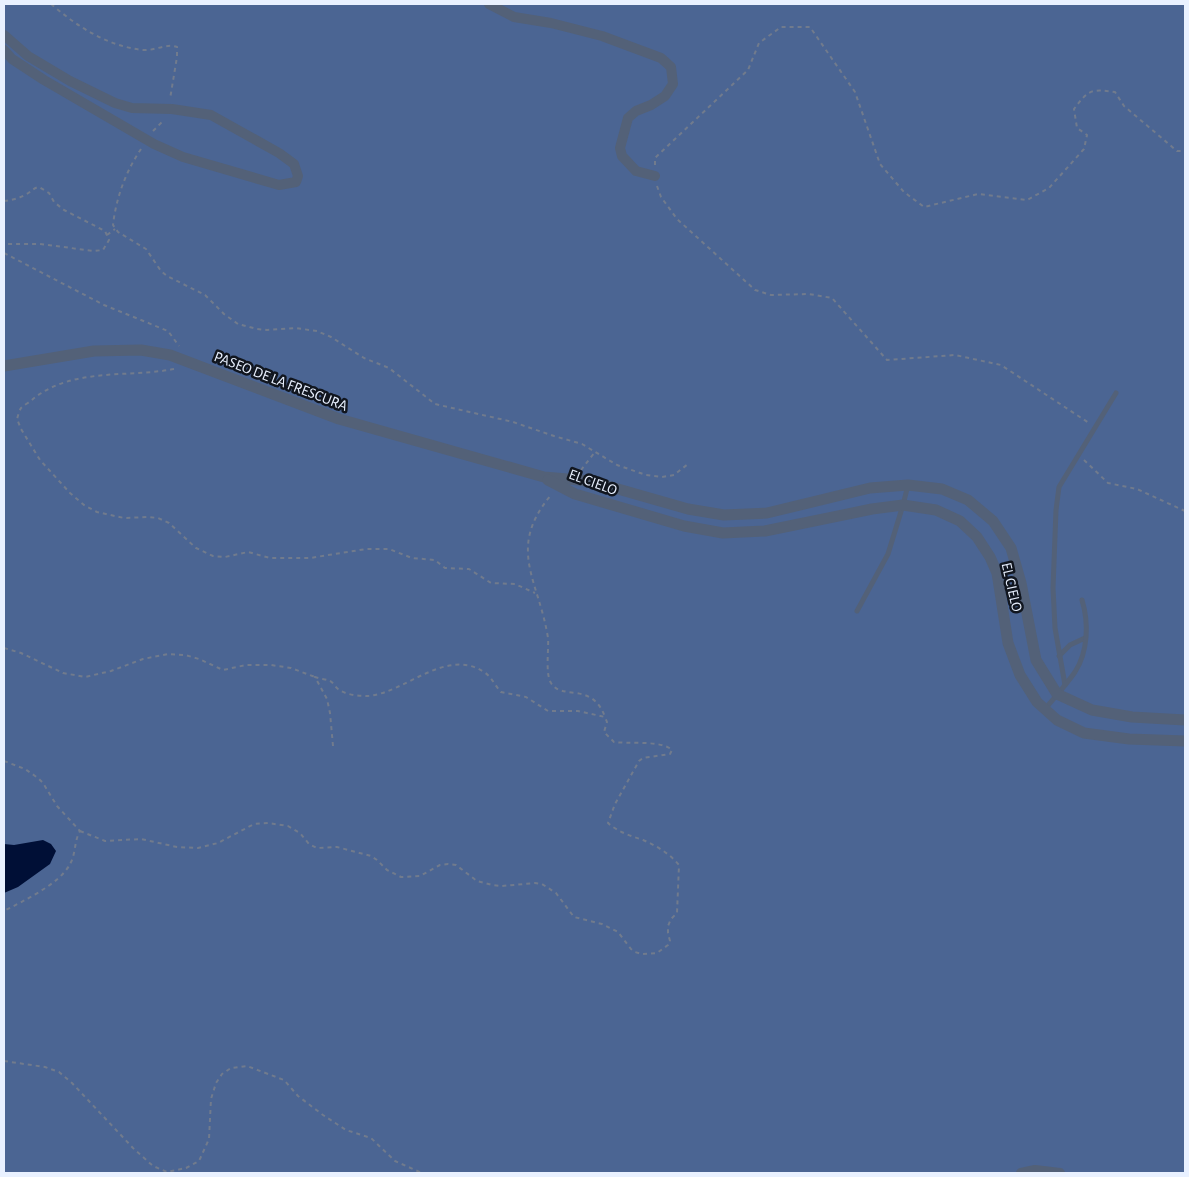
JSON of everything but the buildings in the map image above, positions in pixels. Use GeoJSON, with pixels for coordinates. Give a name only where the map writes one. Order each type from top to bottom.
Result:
{"type":"FeatureCollection","features":[{"type":"Feature","properties":{"kind":"street"},"geometry":{"type":"LineString","coordinates":[[489,4],[514,17],[551,23],[602,36],[661,58],[671,67],[673,84],[664,96],[651,105],[636,111],[628,118],[620,148],[622,156],[636,171],[655,176]]}},
{"type":"Feature","properties":{"kind":"street"},"geometry":{"type":"LineString","coordinates":[[4,35],[28,56],[70,81],[115,103],[132,108],[169,108],[211,115],[279,153],[294,164],[298,176],[296,182],[278,184],[216,168],[183,157],[147,139],[20,65],[4,50]]}},
{"type":"Feature","properties":{"kind":"street"},"geometry":{"type":"LineString","coordinates":[[107,116],[115,103]]}},
{"type":"Feature","properties":{"kind":"street","name":"PASEO DE LA FRESCURA"},"geometry":{"type":"LineString","coordinates":[[4,366],[94,351],[142,350],[170,355],[339,420],[544,478]]}},
{"type":"Feature","properties":{"kind":"street","name":"EL CIELO"},"geometry":{"type":"LineString","coordinates":[[544,478],[567,484],[590,481],[688,509],[724,515],[767,513],[870,488],[908,485],[942,489],[968,500],[994,521],[1012,548],[1036,660],[1061,689]]}},
{"type":"Feature","properties":{"kind":"street","name":"EL CIELO"},"geometry":{"type":"LineString","coordinates":[[567,484],[575,494],[684,526],[724,533],[765,531],[872,509],[903,505],[936,510],[960,521],[978,537],[990,557],[997,574],[1008,643],[1020,675],[1037,702],[1057,720],[1084,733],[1129,739],[1185,741]]}},
{"type":"Feature","properties":{"kind":"street"},"geometry":{"type":"LineString","coordinates":[[1061,689],[1092,710],[1132,717],[1185,720]]}},
{"type":"Feature","properties":{"kind":"street"},"geometry":{"type":"LineString","coordinates":[[1021,1173],[1035,1170],[1060,1173]]}},
{"type":"Feature","properties":{"kind":"lane"},"geometry":{"type":"LineString","coordinates":[[1061,689],[1053,588],[1056,510],[1059,488],[1116,393]]}},
{"type":"Feature","properties":{"kind":"lane"},"geometry":{"type":"LineString","coordinates":[[857,612],[888,554],[908,485]]}},
{"type":"Feature","properties":{"kind":"lane"},"geometry":{"type":"LineString","coordinates":[[1045,709],[1076,671],[1082,656],[1086,638],[1086,613],[1082,600]]}},
{"type":"Feature","properties":{"kind":"lane"},"geometry":{"type":"LineString","coordinates":[[1059,656],[1070,646],[1086,638]]}},
{"type":"Feature","properties":{"kind":"path"},"geometry":{"type":"LineString","coordinates":[[51,4],[84,29],[113,44],[145,50],[170,45],[176,47],[177,57],[166,118],[147,139],[128,173],[118,197],[113,225],[118,232],[146,249],[161,271],[167,276],[205,295],[224,314],[238,324],[262,330],[295,328],[317,331],[331,337],[364,358],[389,368],[435,404],[513,422],[582,444],[617,465],[646,475],[662,477],[674,475],[687,467],[688,464]]}},
{"type":"Feature","properties":{"kind":"path"},"geometry":{"type":"LineString","coordinates":[[1095,427],[1001,365],[955,355],[887,360],[832,298],[808,294],[771,295],[755,290],[677,218],[661,197],[655,176],[656,158],[748,70],[758,43],[781,26],[810,27],[855,92],[880,164],[904,192],[924,207],[978,194],[1028,200],[1049,188],[1084,149],[1086,135],[1078,128],[1074,109],[1084,96],[1095,90],[1115,92],[1124,106],[1178,151],[1185,151]]}},
{"type":"Feature","properties":{"kind":"path"},"geometry":{"type":"LineString","coordinates":[[4,201],[17,198],[27,194],[33,188],[40,187],[64,210],[105,231],[109,240],[103,250],[94,251],[40,244],[4,244]]}},
{"type":"Feature","properties":{"kind":"path"},"geometry":{"type":"LineString","coordinates":[[107,235],[115,228]]}},
{"type":"Feature","properties":{"kind":"path"},"geometry":{"type":"LineString","coordinates":[[4,253],[104,304],[168,331],[179,345],[182,360],[176,369],[88,377],[51,388],[21,408],[17,419],[40,460],[70,493],[84,504],[97,512],[124,518],[158,518],[169,523],[196,548],[213,556],[225,557],[248,552],[270,558],[310,558],[389,548],[412,558],[436,560],[446,568],[469,569],[491,582],[515,584],[535,593]]}},
{"type":"Feature","properties":{"kind":"path"},"geometry":{"type":"LineString","coordinates":[[4,761],[25,769],[38,778],[57,806],[80,831],[105,841],[141,839],[177,847],[198,848],[218,843],[254,824],[268,823],[288,826],[300,833],[309,844],[317,848],[337,847],[371,856],[387,870],[401,877],[420,876],[440,865],[448,864],[456,865],[477,881],[492,885],[542,884],[556,892],[574,917],[602,924],[618,932],[635,952],[642,954],[657,953],[668,945],[670,941],[668,926],[671,919],[677,913],[679,864],[666,853],[644,840],[614,829],[608,823],[615,804],[639,761],[643,758],[670,754],[672,750],[661,745],[614,742],[604,732],[607,722],[598,702],[590,696],[564,691],[555,687],[551,682],[549,676],[548,641],[543,611],[535,593],[527,553],[530,531],[540,508],[550,495],[567,484],[582,470],[595,452]]}},
{"type":"Feature","properties":{"kind":"path"},"geometry":{"type":"LineString","coordinates":[[1078,455],[1108,483],[1138,489],[1185,511]]}},
{"type":"Feature","properties":{"kind":"path"},"geometry":{"type":"LineString","coordinates":[[4,648],[21,653],[63,674],[85,677],[102,674],[142,658],[168,654],[185,655],[199,659],[223,670],[246,665],[271,665],[291,668],[315,678],[331,681],[337,689],[357,696],[369,696],[384,692],[425,674],[447,666],[460,664],[486,672],[501,692],[526,696],[548,710],[578,712],[605,717]]}},
{"type":"Feature","properties":{"kind":"path"},"geometry":{"type":"LineString","coordinates":[[315,678],[328,699],[333,746]]}},
{"type":"Feature","properties":{"kind":"path"},"geometry":{"type":"LineString","coordinates":[[4,911],[39,892],[65,872],[73,860],[76,837],[80,831]]}},
{"type":"Feature","properties":{"kind":"path"},"geometry":{"type":"LineString","coordinates":[[4,1060],[45,1067],[59,1072],[72,1083],[133,1148],[153,1166],[167,1172],[186,1168],[199,1160],[209,1139],[211,1099],[216,1083],[222,1074],[231,1068],[247,1066],[284,1080],[298,1096],[323,1115],[346,1130],[370,1138],[396,1160],[422,1173]]}},
{"type":"Feature","properties":{"kind":"shaded area"},"geometry":{"type":"Polygon","coordinates":[[[4,4],[1185,4],[1185,1173],[4,1173],[4,4]]]}},
{"type":"Feature","properties":{"kind":"shaded area"},"geometry":{"type":"Polygon","coordinates":[[[43,840],[51,844],[56,851],[50,864],[18,887],[4,893],[4,844],[14,845],[43,840]]]}}]}
